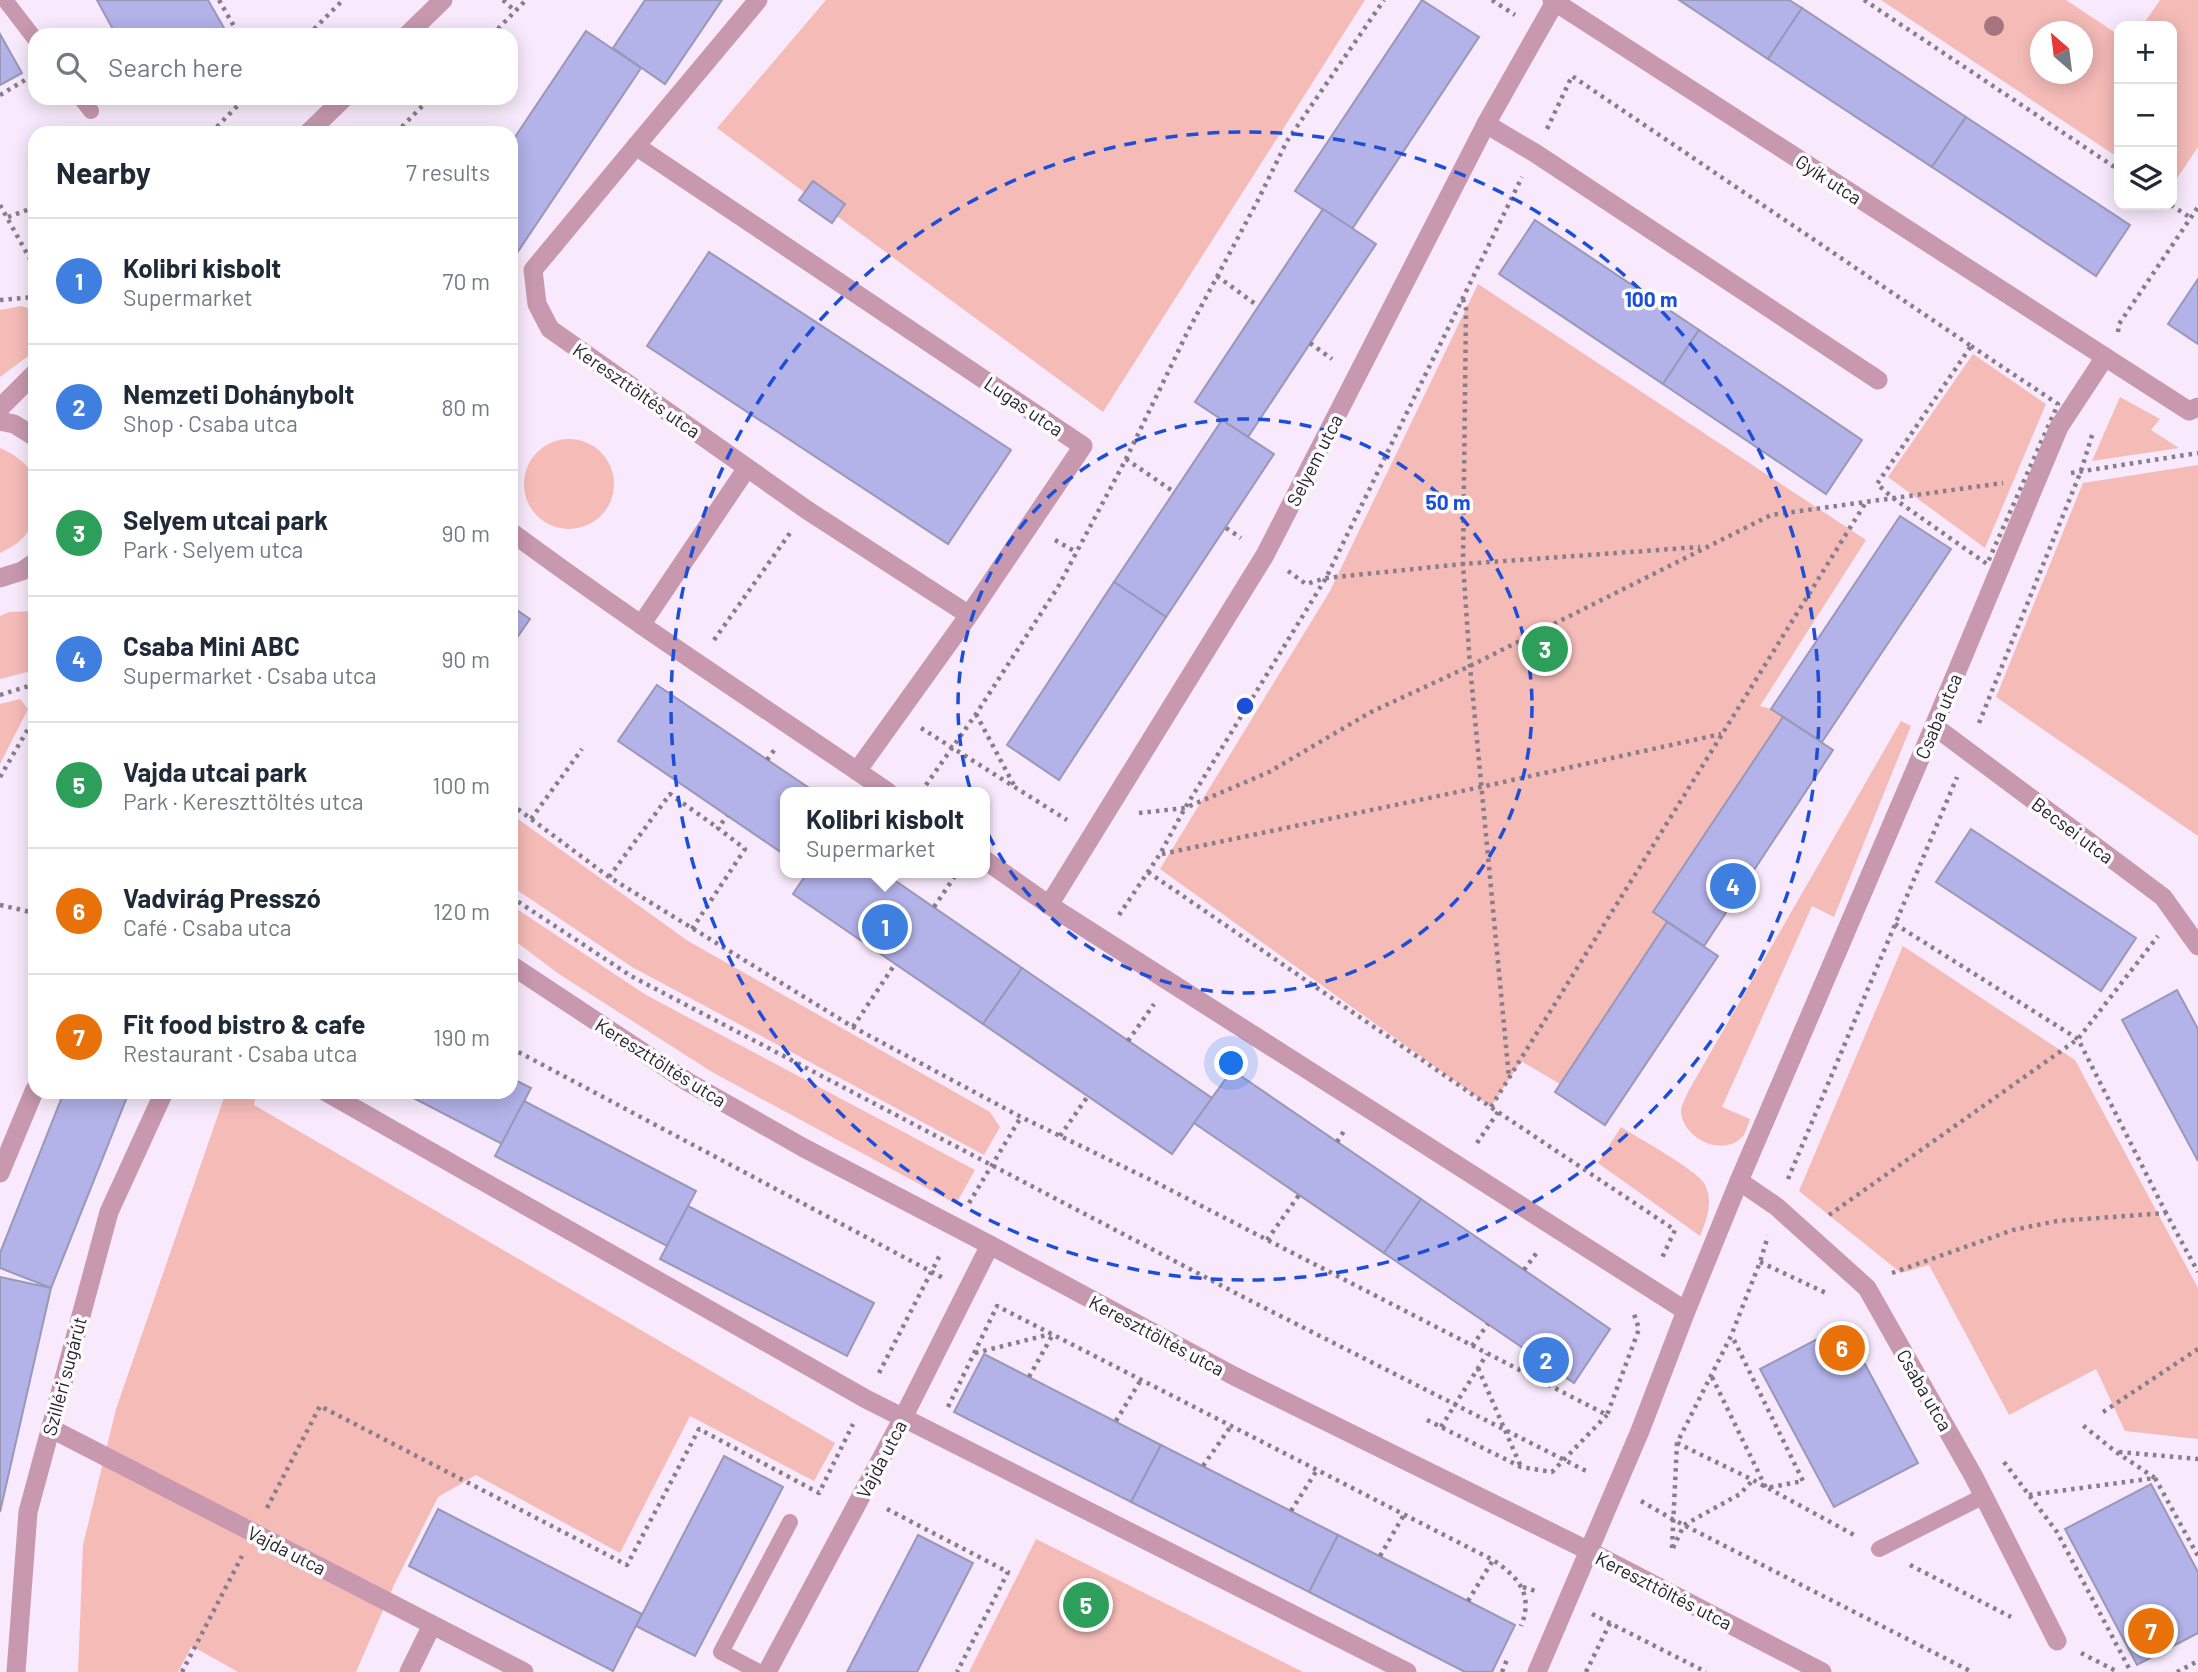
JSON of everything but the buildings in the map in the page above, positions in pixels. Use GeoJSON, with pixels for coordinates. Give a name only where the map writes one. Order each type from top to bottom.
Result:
{"type":"FeatureCollection","features":[{"type":"Feature","properties":{"kind":"street"},"geometry":{"type":"LineString","coordinates":[[414,28],[443,0]]}},
{"type":"Feature","properties":{"kind":"street"},"geometry":{"type":"LineString","coordinates":[[636,146],[758,0]]}},
{"type":"Feature","properties":{"kind":"street","name":"Selyem utca"},"geometry":{"type":"LineString","coordinates":[[1049,905],[1265,555],[1486,124],[1553,1]]}},
{"type":"Feature","properties":{"kind":"street","name":"Gyík utca"},"geometry":{"type":"LineString","coordinates":[[1553,1],[2110,360]]}},
{"type":"Feature","properties":{"kind":"street"},"geometry":{"type":"LineString","coordinates":[[315,126],[337,105]]}},
{"type":"Feature","properties":{"kind":"street"},"geometry":{"type":"LineString","coordinates":[[1486,124],[1535,153],[1878,380]]}},
{"type":"Feature","properties":{"kind":"street","name":"Kereszttöltés utca"},"geometry":{"type":"LineString","coordinates":[[636,146],[533,270],[537,304],[551,329],[807,510],[969,615]]}},
{"type":"Feature","properties":{"kind":"street","name":"Lugas utca"},"geometry":{"type":"LineString","coordinates":[[636,146],[1083,446],[969,615],[857,771]]}},
{"type":"Feature","properties":{"kind":"street"},"geometry":{"type":"LineString","coordinates":[[2110,360],[2189,411],[2198,407]]}},
{"type":"Feature","properties":{"kind":"street","name":"Csaba utca"},"geometry":{"type":"LineString","coordinates":[[1537,1672],[1617,1487],[1739,1181],[1934,726],[2030,479],[2059,427],[2110,360]]}},
{"type":"Feature","properties":{"kind":"street"},"geometry":{"type":"LineString","coordinates":[[0,408],[28,380]]}},
{"type":"Feature","properties":{"kind":"street"},"geometry":{"type":"LineString","coordinates":[[0,421],[14,424],[28,433]]}},
{"type":"Feature","properties":{"kind":"street"},"geometry":{"type":"LineString","coordinates":[[641,625],[747,468]]}},
{"type":"Feature","properties":{"kind":"street"},"geometry":{"type":"LineString","coordinates":[[518,537],[641,625],[881,787]]}},
{"type":"Feature","properties":{"kind":"street","name":"Becsei utca"},"geometry":{"type":"LineString","coordinates":[[1934,726],[2164,897],[2198,946]]}},
{"type":"Feature","properties":{"kind":"street"},"geometry":{"type":"LineString","coordinates":[[990,864],[1049,905],[1686,1311]]}},
{"type":"Feature","properties":{"kind":"street","name":"Kereszttöltés utca"},"geometry":{"type":"LineString","coordinates":[[518,970],[688,1082],[804,1148],[1234,1376],[1589,1551],[1822,1672]]}},
{"type":"Feature","properties":{"kind":"street"},"geometry":{"type":"LineString","coordinates":[[0,1173],[31,1099]]}},
{"type":"Feature","properties":{"kind":"street","name":"Szilléri sugárút"},"geometry":{"type":"LineString","coordinates":[[16,1672],[28,1512],[109,1212],[161,1099]]}},
{"type":"Feature","properties":{"kind":"street"},"geometry":{"type":"LineString","coordinates":[[338,1099],[866,1399],[1407,1672]]}},
{"type":"Feature","properties":{"kind":"street","name":"Csaba utca"},"geometry":{"type":"LineString","coordinates":[[1739,1181],[1777,1207],[1867,1288],[1984,1496],[2057,1641]]}},
{"type":"Feature","properties":{"kind":"street","name":"Vajda utca"},"geometry":{"type":"LineString","coordinates":[[767,1672],[903,1418],[990,1245]]}},
{"type":"Feature","properties":{"kind":"street","name":"Vajda utca"},"geometry":{"type":"LineString","coordinates":[[50,1428],[524,1672]]}},
{"type":"Feature","properties":{"kind":"street"},"geometry":{"type":"LineString","coordinates":[[409,1672],[432,1625]]}},
{"type":"Feature","properties":{"kind":"lane"},"geometry":{"type":"LineString","coordinates":[[5,0],[28,30]]}},
{"type":"Feature","properties":{"kind":"lane"},"geometry":{"type":"LineString","coordinates":[[1879,1549],[1984,1496]]}},
{"type":"Feature","properties":{"kind":"lane"},"geometry":{"type":"LineString","coordinates":[[759,1672],[721,1652],[790,1522]]}},
{"type":"Feature","properties":{"kind":"path"},"geometry":{"type":"LineString","coordinates":[[219,0],[235,28]]}},
{"type":"Feature","properties":{"kind":"path"},"geometry":{"type":"LineString","coordinates":[[332,0],[336,7]]}},
{"type":"Feature","properties":{"kind":"path"},"geometry":{"type":"LineString","coordinates":[[315,28],[343,0]]}},
{"type":"Feature","properties":{"kind":"path"},"geometry":{"type":"LineString","coordinates":[[503,0],[515,11]]}},
{"type":"Feature","properties":{"kind":"path"},"geometry":{"type":"LineString","coordinates":[[499,28],[526,0]]}},
{"type":"Feature","properties":{"kind":"path"},"geometry":{"type":"LineString","coordinates":[[925,787],[976,714],[1058,587],[1287,141],[1384,0]]}},
{"type":"Feature","properties":{"kind":"path"},"geometry":{"type":"LineString","coordinates":[[1864,0],[2114,167]]}},
{"type":"Feature","properties":{"kind":"path"},"geometry":{"type":"LineString","coordinates":[[1102,938],[1160,854],[1185,808],[1326,578],[1572,76],[2058,404],[2030,479],[1987,564],[1877,484],[1971,346]]}},
{"type":"Feature","properties":{"kind":"path"},"geometry":{"type":"LineString","coordinates":[[0,95],[28,78]]}},
{"type":"Feature","properties":{"kind":"path"},"geometry":{"type":"LineString","coordinates":[[218,126],[238,105]]}},
{"type":"Feature","properties":{"kind":"path"},"geometry":{"type":"LineString","coordinates":[[403,126],[423,105]]}},
{"type":"Feature","properties":{"kind":"path"},"geometry":{"type":"LineString","coordinates":[[0,205],[28,255]]}},
{"type":"Feature","properties":{"kind":"path"},"geometry":{"type":"LineString","coordinates":[[2110,360],[2119,324],[2198,208]]}},
{"type":"Feature","properties":{"kind":"path"},"geometry":{"type":"LineString","coordinates":[[2177,209],[2191,218]]}},
{"type":"Feature","properties":{"kind":"path"},"geometry":{"type":"LineString","coordinates":[[8,217],[28,210]]}},
{"type":"Feature","properties":{"kind":"path"},"geometry":{"type":"LineString","coordinates":[[1217,276],[1258,306]]}},
{"type":"Feature","properties":{"kind":"path"},"geometry":{"type":"LineString","coordinates":[[0,300],[28,298]]}},
{"type":"Feature","properties":{"kind":"path"},"geometry":{"type":"LineString","coordinates":[[1463,299],[1466,309],[1463,564],[1470,666],[1509,1078]]}},
{"type":"Feature","properties":{"kind":"path"},"geometry":{"type":"LineString","coordinates":[[1753,1480],[1740,1494],[1684,1525],[1672,1548],[1677,1443],[1731,1336],[1760,1262],[1777,1207],[2081,471],[2096,423]]}},
{"type":"Feature","properties":{"kind":"path"},"geometry":{"type":"LineString","coordinates":[[1185,808],[1269,772],[1371,712],[1470,666],[1770,515],[2198,453]]}},
{"type":"Feature","properties":{"kind":"path"},"geometry":{"type":"LineString","coordinates":[[1126,459],[1174,492]]}},
{"type":"Feature","properties":{"kind":"path"},"geometry":{"type":"LineString","coordinates":[[1490,1107],[1866,501]]}},
{"type":"Feature","properties":{"kind":"path"},"geometry":{"type":"LineString","coordinates":[[698,662],[807,510]]}},
{"type":"Feature","properties":{"kind":"path"},"geometry":{"type":"LineString","coordinates":[[1326,578],[1463,564],[1705,547]]}},
{"type":"Feature","properties":{"kind":"path"},"geometry":{"type":"LineString","coordinates":[[0,695],[28,686]]}},
{"type":"Feature","properties":{"kind":"path"},"geometry":{"type":"LineString","coordinates":[[976,714],[1016,789]]}},
{"type":"Feature","properties":{"kind":"path"},"geometry":{"type":"LineString","coordinates":[[0,777],[28,729]]}},
{"type":"Feature","properties":{"kind":"path"},"geometry":{"type":"LineString","coordinates":[[1160,854],[1481,788],[1722,734]]}},
{"type":"Feature","properties":{"kind":"path"},"geometry":{"type":"LineString","coordinates":[[952,748],[1091,836]]}},
{"type":"Feature","properties":{"kind":"path"},"geometry":{"type":"LineString","coordinates":[[531,819],[582,749]]}},
{"type":"Feature","properties":{"kind":"path"},"geometry":{"type":"LineString","coordinates":[[609,877],[670,794],[745,849],[692,929]]}},
{"type":"Feature","properties":{"kind":"path"},"geometry":{"type":"LineString","coordinates":[[518,809],[609,877],[853,1027],[1021,1116],[1607,1415]]}},
{"type":"Feature","properties":{"kind":"path"},"geometry":{"type":"LineString","coordinates":[[718,828],[727,816]]}},
{"type":"Feature","properties":{"kind":"path"},"geometry":{"type":"LineString","coordinates":[[1148,872],[1490,1107],[1675,1230],[1633,1312],[1639,1329],[1607,1415],[1552,1472],[1521,1467],[1427,1420]]}},
{"type":"Feature","properties":{"kind":"path"},"geometry":{"type":"LineString","coordinates":[[934,907],[954,878]]}},
{"type":"Feature","properties":{"kind":"path"},"geometry":{"type":"LineString","coordinates":[[518,902],[631,976],[991,1167],[1565,1458],[1672,1519],[1972,1672]]}},
{"type":"Feature","properties":{"kind":"path"},"geometry":{"type":"LineString","coordinates":[[0,905],[28,911]]}},
{"type":"Feature","properties":{"kind":"path"},"geometry":{"type":"LineString","coordinates":[[1805,1232],[2078,1039],[2175,914]]}},
{"type":"Feature","properties":{"kind":"path"},"geometry":{"type":"LineString","coordinates":[[1895,924],[2078,1039],[2198,1272]]}},
{"type":"Feature","properties":{"kind":"path"},"geometry":{"type":"LineString","coordinates":[[853,1027],[895,964]]}},
{"type":"Feature","properties":{"kind":"path"},"geometry":{"type":"LineString","coordinates":[[1128,1041],[1170,981]]}},
{"type":"Feature","properties":{"kind":"path"},"geometry":{"type":"LineString","coordinates":[[518,1052],[967,1291],[1142,1378],[1493,1560],[1510,1571],[1523,1587],[1527,1607],[1518,1634]]}},
{"type":"Feature","properties":{"kind":"path"},"geometry":{"type":"LineString","coordinates":[[1060,1136],[1088,1096]]}},
{"type":"Feature","properties":{"kind":"path"},"geometry":{"type":"LineString","coordinates":[[1461,1167],[1498,1112]]}},
{"type":"Feature","properties":{"kind":"path"},"geometry":{"type":"LineString","coordinates":[[182,1672],[320,1406],[627,1565],[699,1429],[819,1493],[955,1226],[1021,1116]]}},
{"type":"Feature","properties":{"kind":"path"},"geometry":{"type":"LineString","coordinates":[[1267,1240],[1299,1195]]}},
{"type":"Feature","properties":{"kind":"path"},"geometry":{"type":"LineString","coordinates":[[1760,1262],[1844,1301],[1890,1273],[2013,1230],[2057,1221],[2166,1213]]}},
{"type":"Feature","properties":{"kind":"path"},"geometry":{"type":"LineString","coordinates":[[934,1434],[997,1306]]}},
{"type":"Feature","properties":{"kind":"path"},"geometry":{"type":"LineString","coordinates":[[1472,1346],[1488,1324]]}},
{"type":"Feature","properties":{"kind":"path"},"geometry":{"type":"LineString","coordinates":[[974,1353],[1053,1334]]}},
{"type":"Feature","properties":{"kind":"path"},"geometry":{"type":"LineString","coordinates":[[1029,1377],[1053,1334]]}},
{"type":"Feature","properties":{"kind":"path"},"geometry":{"type":"LineString","coordinates":[[1711,1376],[1766,1488],[1803,1482],[1731,1336]]}},
{"type":"Feature","properties":{"kind":"path"},"geometry":{"type":"LineString","coordinates":[[2103,1412],[2198,1349]]}},
{"type":"Feature","properties":{"kind":"path"},"geometry":{"type":"LineString","coordinates":[[1441,1427],[1487,1353]]}},
{"type":"Feature","properties":{"kind":"path"},"geometry":{"type":"LineString","coordinates":[[1478,1368],[1521,1467]]}},
{"type":"Feature","properties":{"kind":"path"},"geometry":{"type":"LineString","coordinates":[[1116,1421],[1142,1378]]}},
{"type":"Feature","properties":{"kind":"path"},"geometry":{"type":"LineString","coordinates":[[2080,1423],[2155,1478],[2197,1554]]}},
{"type":"Feature","properties":{"kind":"path"},"geometry":{"type":"LineString","coordinates":[[1203,1466],[1231,1426]]}},
{"type":"Feature","properties":{"kind":"path"},"geometry":{"type":"LineString","coordinates":[[2116,1452],[2198,1459]]}},
{"type":"Feature","properties":{"kind":"path"},"geometry":{"type":"LineString","coordinates":[[2004,1462],[2057,1532],[2131,1672]]}},
{"type":"Feature","properties":{"kind":"path"},"geometry":{"type":"LineString","coordinates":[[1291,1511],[1317,1470]]}},
{"type":"Feature","properties":{"kind":"path"},"geometry":{"type":"LineString","coordinates":[[2028,1495],[2155,1478]]}},
{"type":"Feature","properties":{"kind":"path"},"geometry":{"type":"LineString","coordinates":[[861,1496],[1008,1572],[957,1672]]}},
{"type":"Feature","properties":{"kind":"path"},"geometry":{"type":"LineString","coordinates":[[1380,1556],[1405,1513]]}},
{"type":"Feature","properties":{"kind":"path"},"geometry":{"type":"LineString","coordinates":[[1468,1601],[1493,1560]]}},
{"type":"Feature","properties":{"kind":"path"},"geometry":{"type":"LineString","coordinates":[[1523,1587],[1568,1600],[1706,1672]]}},
{"type":"Feature","properties":{"kind":"path"},"geometry":{"type":"LineString","coordinates":[[1586,1672],[1610,1623]]}},
{"type":"Feature","properties":{"kind":"path"},"geometry":{"type":"LineString","coordinates":[[1502,1672],[1513,1647]]}},
{"type":"Feature","properties":{"kind":"path"},"geometry":{"type":"LineString","coordinates":[[2177,1672],[2198,1661]]}},
{"type":"Feature","properties":{"kind":"shaded area"},"geometry":{"type":"Polygon","coordinates":[[[826,0],[1365,0],[1103,412],[717,128],[826,0]]]}},
{"type":"Feature","properties":{"kind":"shaded area"},"geometry":{"type":"Polygon","coordinates":[[[1881,0],[2066,0],[2114,32],[2114,155],[1881,0]]]}},
{"type":"Feature","properties":{"kind":"shaded area"},"geometry":{"type":"Polygon","coordinates":[[[2160,0],[2198,0],[2198,147],[2177,178],[2177,21],[2145,21],[2160,0]]]}},
{"type":"Feature","properties":{"kind":"shaded area"},"geometry":{"type":"Polygon","coordinates":[[[1478,284],[1866,540],[1760,706],[1783,717],[1653,912],[1667,922],[1560,1084],[1521,1061],[1491,1107],[1160,869],[1330,591],[1478,284]]]}},
{"type":"Feature","properties":{"kind":"shaded area"},"geometry":{"type":"Polygon","coordinates":[[[21,306],[28,308],[28,356],[0,377],[0,310],[21,306]]]}},
{"type":"Feature","properties":{"kind":"shaded area"},"geometry":{"type":"Polygon","coordinates":[[[1973,354],[2046,404],[1985,548],[1888,477],[1973,354]]]}},
{"type":"Feature","properties":{"kind":"shaded area"},"geometry":{"type":"Polygon","coordinates":[[[2120,397],[2160,419],[2151,430],[2179,448],[2092,461],[2120,397]]]}},
{"type":"Feature","properties":{"kind":"shaded area"},"geometry":{"type":"Polygon","coordinates":[[[569,439],[594,447],[606,459],[614,484],[606,509],[594,521],[569,529],[544,521],[532,509],[524,484],[532,459],[544,447],[569,439]]]}},
{"type":"Feature","properties":{"kind":"shaded area"},"geometry":{"type":"Polygon","coordinates":[[[0,448],[28,468],[28,532],[17,543],[0,553],[0,448]]]}},
{"type":"Feature","properties":{"kind":"shaded area"},"geometry":{"type":"Polygon","coordinates":[[[2198,465],[2198,836],[1996,697],[2083,483],[2198,465]]]}},
{"type":"Feature","properties":{"kind":"shaded area"},"geometry":{"type":"Polygon","coordinates":[[[28,611],[28,672],[0,679],[0,616],[9,612],[28,611]]]}},
{"type":"Feature","properties":{"kind":"shaded area"},"geometry":{"type":"Polygon","coordinates":[[[20,699],[28,709],[0,764],[0,704],[20,699]]]}},
{"type":"Feature","properties":{"kind":"shaded area"},"geometry":{"type":"Polygon","coordinates":[[[1901,721],[1911,726],[1834,917],[1812,906],[1722,1107],[1750,1119],[1744,1135],[1736,1142],[1726,1145],[1706,1142],[1696,1137],[1683,1121],[1681,1111],[1684,1100],[1901,721]]]}},
{"type":"Feature","properties":{"kind":"shaded area"},"geometry":{"type":"Polygon","coordinates":[[[518,819],[688,941],[990,1112],[1000,1127],[984,1155],[632,967],[518,891],[518,819]]]}},
{"type":"Feature","properties":{"kind":"shaded area"},"geometry":{"type":"Polygon","coordinates":[[[518,910],[646,995],[975,1170],[956,1204],[712,1072],[559,974],[518,943],[518,910]]]}},
{"type":"Feature","properties":{"kind":"shaded area"},"geometry":{"type":"Polygon","coordinates":[[[1903,946],[2075,1060],[2198,1288],[2198,1439],[2125,1431],[2096,1369],[2009,1415],[1929,1265],[1901,1273],[1799,1191],[1903,946]]]}},
{"type":"Feature","properties":{"kind":"shaded area"},"geometry":{"type":"Polygon","coordinates":[[[224,1099],[255,1099],[254,1105],[835,1443],[814,1481],[690,1416],[620,1553],[476,1475],[438,1497],[394,1585],[356,1672],[238,1672],[192,1646],[178,1672],[78,1672],[83,1545],[116,1409],[224,1099]]]}},
{"type":"Feature","properties":{"kind":"shaded area"},"geometry":{"type":"Polygon","coordinates":[[[1621,1127],[1678,1162],[1704,1183],[1709,1203],[1700,1236],[1598,1163],[1621,1127]]]}},
{"type":"Feature","properties":{"kind":"shaded area"},"geometry":{"type":"Polygon","coordinates":[[[1036,1539],[1303,1672],[969,1672],[1036,1539]]]}},
{"type":"Feature","properties":{"kind":"place","name":"Selyem utcai park"},"geometry":{"type":"Point","coordinates":[1545,649]}},
{"type":"Feature","properties":{"kind":"place","name":"Csaba Mini ABC"},"geometry":{"type":"Point","coordinates":[1733,886]}},
{"type":"Feature","properties":{"kind":"place","name":"Kolibri kisbolt"},"geometry":{"type":"Point","coordinates":[885,927]}},
{"type":"Feature","properties":{"kind":"place","name":"Vadvirág Presszó"},"geometry":{"type":"Point","coordinates":[1842,1348]}},
{"type":"Feature","properties":{"kind":"place","name":"Nemzeti Dohánybolt"},"geometry":{"type":"Point","coordinates":[1546,1360]}},
{"type":"Feature","properties":{"kind":"place","name":"Vajda utcai park"},"geometry":{"type":"Point","coordinates":[1086,1605]}},
{"type":"Feature","properties":{"kind":"place","name":"Fit food bistro & cafe"},"geometry":{"type":"Point","coordinates":[2151,1631]}}]}
